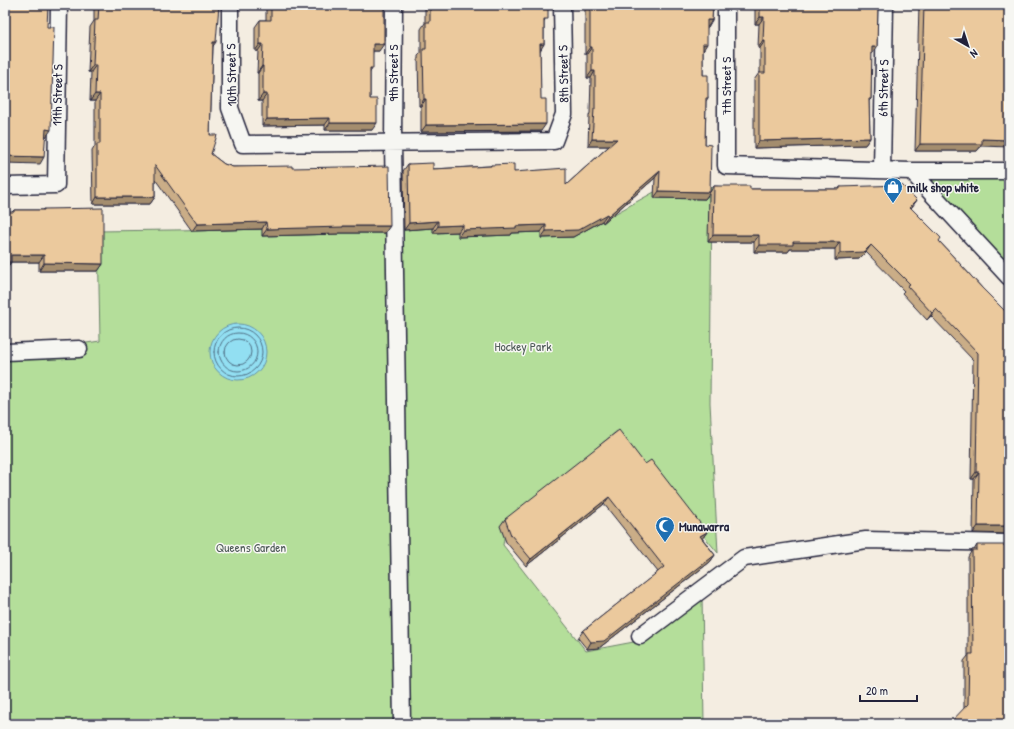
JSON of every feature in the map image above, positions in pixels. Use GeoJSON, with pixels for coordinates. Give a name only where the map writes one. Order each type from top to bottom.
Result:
{"type":"FeatureCollection","features":[{"type":"Feature","properties":{"kind":"street","name":"11th Street S"},"geometry":{"type":"LineString","coordinates":[[5,186],[56,185],[59,5]]}},
{"type":"Feature","properties":{"kind":"street","name":"10th Street S"},"geometry":{"type":"LineString","coordinates":[[230,5],[230,108],[243,144],[393,142]]}},
{"type":"Feature","properties":{"kind":"street","name":"9th Street S"},"geometry":{"type":"LineString","coordinates":[[394,5],[393,142],[402,724]]}},
{"type":"Feature","properties":{"kind":"street","name":"8th Street S"},"geometry":{"type":"LineString","coordinates":[[393,142],[554,141],[564,114],[562,5]]}},
{"type":"Feature","properties":{"kind":"street","name":"7th Street S"},"geometry":{"type":"LineString","coordinates":[[726,5],[726,166],[882,170]]}},
{"type":"Feature","properties":{"kind":"street","name":"6th Street S"},"geometry":{"type":"LineString","coordinates":[[882,170],[885,5]]}},
{"type":"Feature","properties":{"kind":"street"},"geometry":{"type":"LineString","coordinates":[[882,170],[1009,171]]}},
{"type":"Feature","properties":{"kind":"street"},"geometry":{"type":"LineString","coordinates":[[911,171],[1009,277]]}},
{"type":"Feature","properties":{"kind":"street"},"geometry":{"type":"LineString","coordinates":[[5,352],[79,349]]}},
{"type":"Feature","properties":{"kind":"street"},"geometry":{"type":"LineString","coordinates":[[640,636],[744,558],[866,540],[1009,543]]}},
{"type":"Feature","properties":{"kind":"green space"},"geometry":{"type":"Polygon","coordinates":[[[911,171],[1009,171],[1009,277],[911,171]]]}},
{"type":"Feature","properties":{"kind":"green space"},"geometry":{"type":"Polygon","coordinates":[[[712,187],[710,403],[718,553],[617,431],[507,521],[503,545],[586,651],[639,641],[702,594],[704,724],[5,724],[5,355],[100,341],[98,231],[394,227],[609,217],[656,191],[712,187]]]}},
{"type":"Feature","properties":{"kind":"water"},"geometry":{"type":"Polygon","coordinates":[[[238,324],[249,326],[258,332],[264,341],[266,352],[264,363],[258,372],[249,378],[238,380],[227,378],[218,372],[212,363],[210,352],[212,341],[218,332],[227,326],[238,324]]]}},
{"type":"Feature","properties":{"kind":"building"},"geometry":{"type":"Polygon","coordinates":[[[5,5],[48,5],[47,27],[54,27],[51,130],[46,129],[44,157],[5,156],[5,5]]]}},
{"type":"Feature","properties":{"kind":"building"},"geometry":{"type":"Polygon","coordinates":[[[99,5],[219,5],[216,42],[213,42],[210,135],[217,135],[211,154],[224,164],[233,167],[292,166],[292,168],[389,166],[390,226],[267,229],[266,222],[197,224],[155,165],[155,197],[97,197],[97,144],[100,144],[100,94],[95,94],[96,65],[93,65],[95,20],[98,20],[99,5]]]}},
{"type":"Feature","properties":{"kind":"building"},"geometry":{"type":"Polygon","coordinates":[[[271,5],[384,5],[384,44],[373,44],[373,68],[370,68],[370,99],[377,99],[377,123],[330,123],[330,118],[267,119],[267,94],[263,94],[263,44],[260,44],[260,20],[271,20],[271,5]]]}},
{"type":"Feature","properties":{"kind":"building"},"geometry":{"type":"Polygon","coordinates":[[[430,5],[548,5],[548,19],[544,19],[544,44],[540,44],[541,99],[546,99],[546,124],[426,125],[423,49],[426,49],[426,22],[430,22],[430,5]]]}},
{"type":"Feature","properties":{"kind":"building"},"geometry":{"type":"Polygon","coordinates":[[[590,5],[713,5],[712,20],[707,20],[707,44],[703,44],[703,75],[708,75],[705,144],[711,145],[710,192],[659,191],[660,171],[608,216],[607,214],[578,230],[546,231],[546,225],[463,230],[463,225],[438,226],[438,221],[409,223],[408,164],[433,163],[433,169],[514,164],[514,172],[566,168],[566,185],[617,139],[592,139],[595,109],[595,71],[592,71],[592,47],[590,47],[590,5]]]}},
{"type":"Feature","properties":{"kind":"building"},"geometry":{"type":"Polygon","coordinates":[[[760,5],[878,5],[877,47],[872,47],[871,99],[869,99],[870,138],[759,141],[759,73],[765,73],[765,41],[763,41],[764,17],[760,17],[760,5]]]}},
{"type":"Feature","properties":{"kind":"building"},"geometry":{"type":"Polygon","coordinates":[[[924,5],[1009,5],[1009,140],[982,139],[982,144],[920,144],[924,5]]]}},
{"type":"Feature","properties":{"kind":"building"},"geometry":{"type":"Polygon","coordinates":[[[902,185],[917,200],[910,207],[941,238],[939,241],[1009,315],[1009,526],[978,526],[979,472],[976,472],[978,353],[936,309],[932,313],[907,286],[910,284],[871,245],[864,252],[840,253],[840,242],[793,242],[793,245],[759,245],[759,235],[713,235],[714,186],[750,186],[750,189],[840,189],[840,187],[902,185]]]}},
{"type":"Feature","properties":{"kind":"building"},"geometry":{"type":"Polygon","coordinates":[[[103,208],[103,264],[44,263],[44,255],[11,255],[11,262],[5,262],[5,212],[14,212],[14,210],[103,208]]]}},
{"type":"Feature","properties":{"kind":"building","name":"Munawarra"},"geometry":{"type":"Polygon","coordinates":[[[619,430],[645,464],[651,460],[707,532],[700,536],[715,555],[604,641],[591,642],[583,631],[664,567],[609,497],[531,559],[511,535],[505,519],[619,430]]]}},
{"type":"Feature","properties":{"kind":"building"},"geometry":{"type":"Polygon","coordinates":[[[977,545],[1009,545],[1009,724],[949,724],[968,704],[969,654],[973,654],[972,550],[977,550],[977,545]]]}},
{"type":"Feature","properties":{"kind":"place","name":"milk shop white"},"geometry":{"type":"Point","coordinates":[893,204]}},
{"type":"Feature","properties":{"kind":"place","name":"Munawarra"},"geometry":{"type":"Point","coordinates":[665,543]}},
{"type":"Feature","properties":{"kind":"park label","name":"Hockey Park"},"geometry":{"type":"Point","coordinates":[523,346]}},
{"type":"Feature","properties":{"kind":"park label","name":"Queens Garden"},"geometry":{"type":"Point","coordinates":[251,547]}}]}
